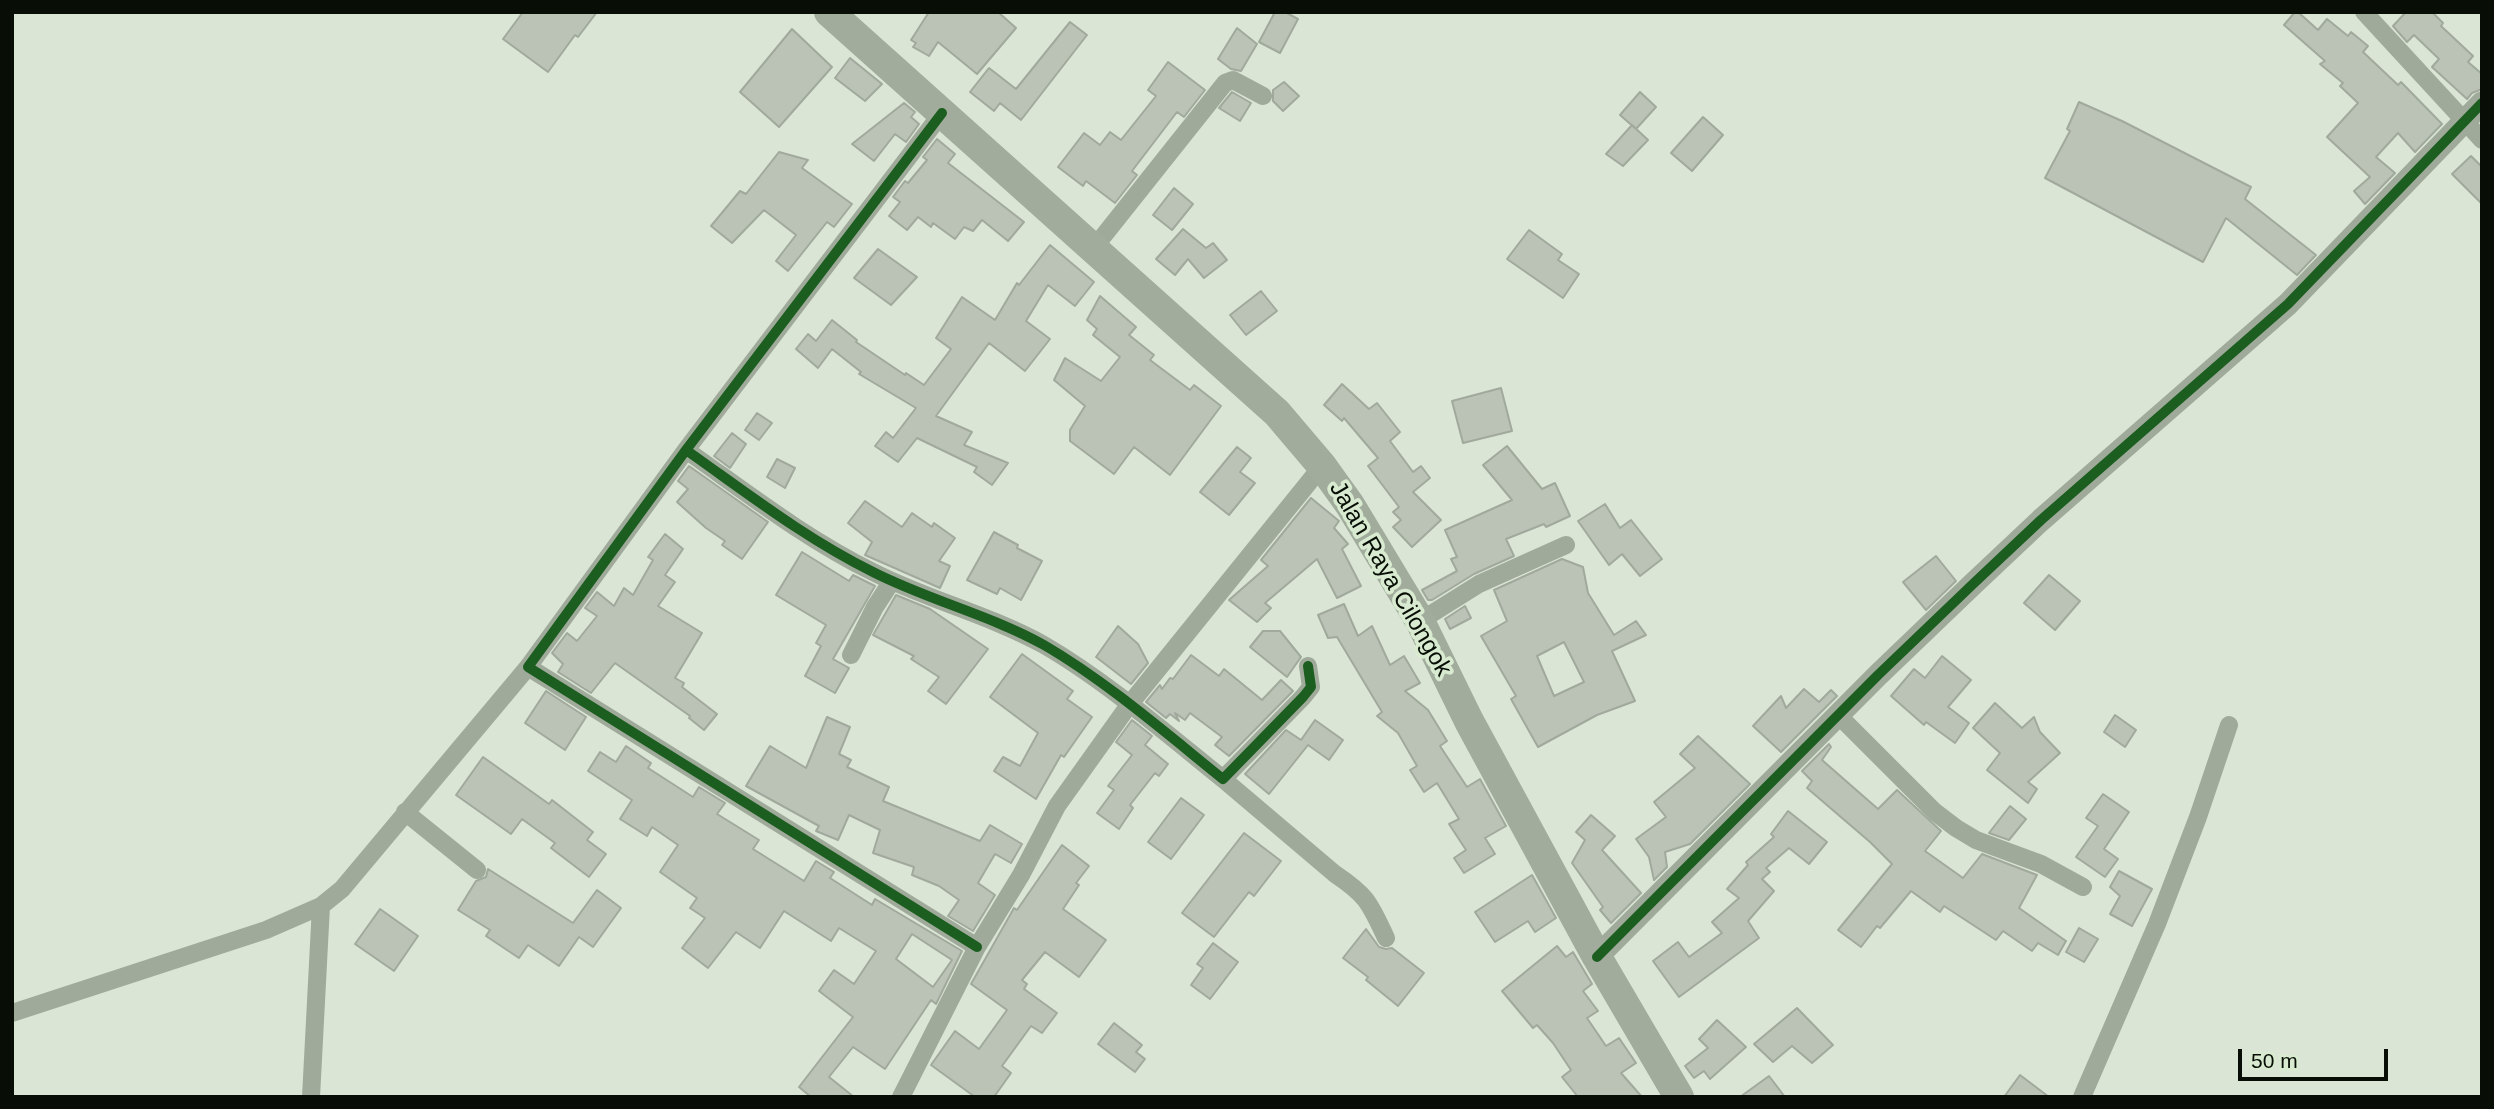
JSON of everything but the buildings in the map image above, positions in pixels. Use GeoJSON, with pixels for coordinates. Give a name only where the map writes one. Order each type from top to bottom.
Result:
{"type":"FeatureCollection","features":[{"type":"Feature","properties":{"kind":"highway","name":"Jalan Raya Cilongok"},"geometry":{"type":"LineString","coordinates":[[829,12],[1277,413],[1322,466],[1350,505],[1420,621],[1469,720],[1597,957],[1679,1097]]}},
{"type":"Feature","properties":{"kind":"street"},"geometry":{"type":"LineString","coordinates":[[2364,12],[2482,140]]}},
{"type":"Feature","properties":{"kind":"street"},"geometry":{"type":"LineString","coordinates":[[1093,249],[1225,83],[1233,80],[1263,96]]}},
{"type":"Feature","properties":{"kind":"street"},"geometry":{"type":"LineString","coordinates":[[1597,957],[1878,675],[2041,520],[2288,304],[2482,103]]}},
{"type":"Feature","properties":{"kind":"street"},"geometry":{"type":"LineString","coordinates":[[12,1013],[266,930],[321,906],[342,889],[528,667],[686,450],[942,113]]}},
{"type":"Feature","properties":{"kind":"street"},"geometry":{"type":"LineString","coordinates":[[686,450],[795,527],[873,573],[999,623],[1043,644],[1086,671],[1223,779],[1335,874],[1355,887],[1379,918],[1386,938]]}},
{"type":"Feature","properties":{"kind":"street"},"geometry":{"type":"LineString","coordinates":[[901,1097],[977,947],[1021,875],[1057,806],[1129,705],[1322,466]]}},
{"type":"Feature","properties":{"kind":"street"},"geometry":{"type":"LineString","coordinates":[[1420,621],[1479,584],[1566,544]]}},
{"type":"Feature","properties":{"kind":"street"},"geometry":{"type":"LineString","coordinates":[[850,655],[892,581]]}},
{"type":"Feature","properties":{"kind":"street"},"geometry":{"type":"LineString","coordinates":[[1223,779],[1311,687],[1308,666]]}},
{"type":"Feature","properties":{"kind":"street"},"geometry":{"type":"LineString","coordinates":[[528,667],[977,947]]}},
{"type":"Feature","properties":{"kind":"street"},"geometry":{"type":"LineString","coordinates":[[1839,716],[1935,812],[1956,828],[1976,840],[2041,864],[2083,887]]}},
{"type":"Feature","properties":{"kind":"street"},"geometry":{"type":"LineString","coordinates":[[2081,1097],[2157,923],[2198,817],[2229,725]]}},
{"type":"Feature","properties":{"kind":"street"},"geometry":{"type":"LineString","coordinates":[[405,812],[478,870]]}},
{"type":"Feature","properties":{"kind":"street"},"geometry":{"type":"LineString","coordinates":[[311,1097],[321,906]]}},
{"type":"Feature","properties":{"kind":"cycle path"},"geometry":{"type":"LineString","coordinates":[[1597,957],[1878,675],[1973,584],[2041,520],[2288,304],[2482,103]]}},
{"type":"Feature","properties":{"kind":"cycle path"},"geometry":{"type":"LineString","coordinates":[[942,113],[686,450],[528,667],[977,947]]}},
{"type":"Feature","properties":{"kind":"cycle path"},"geometry":{"type":"LineString","coordinates":[[686,450],[777,515],[848,559],[894,582],[1023,634],[1067,659],[1113,691],[1223,779],[1311,687],[1308,666]]}}]}
